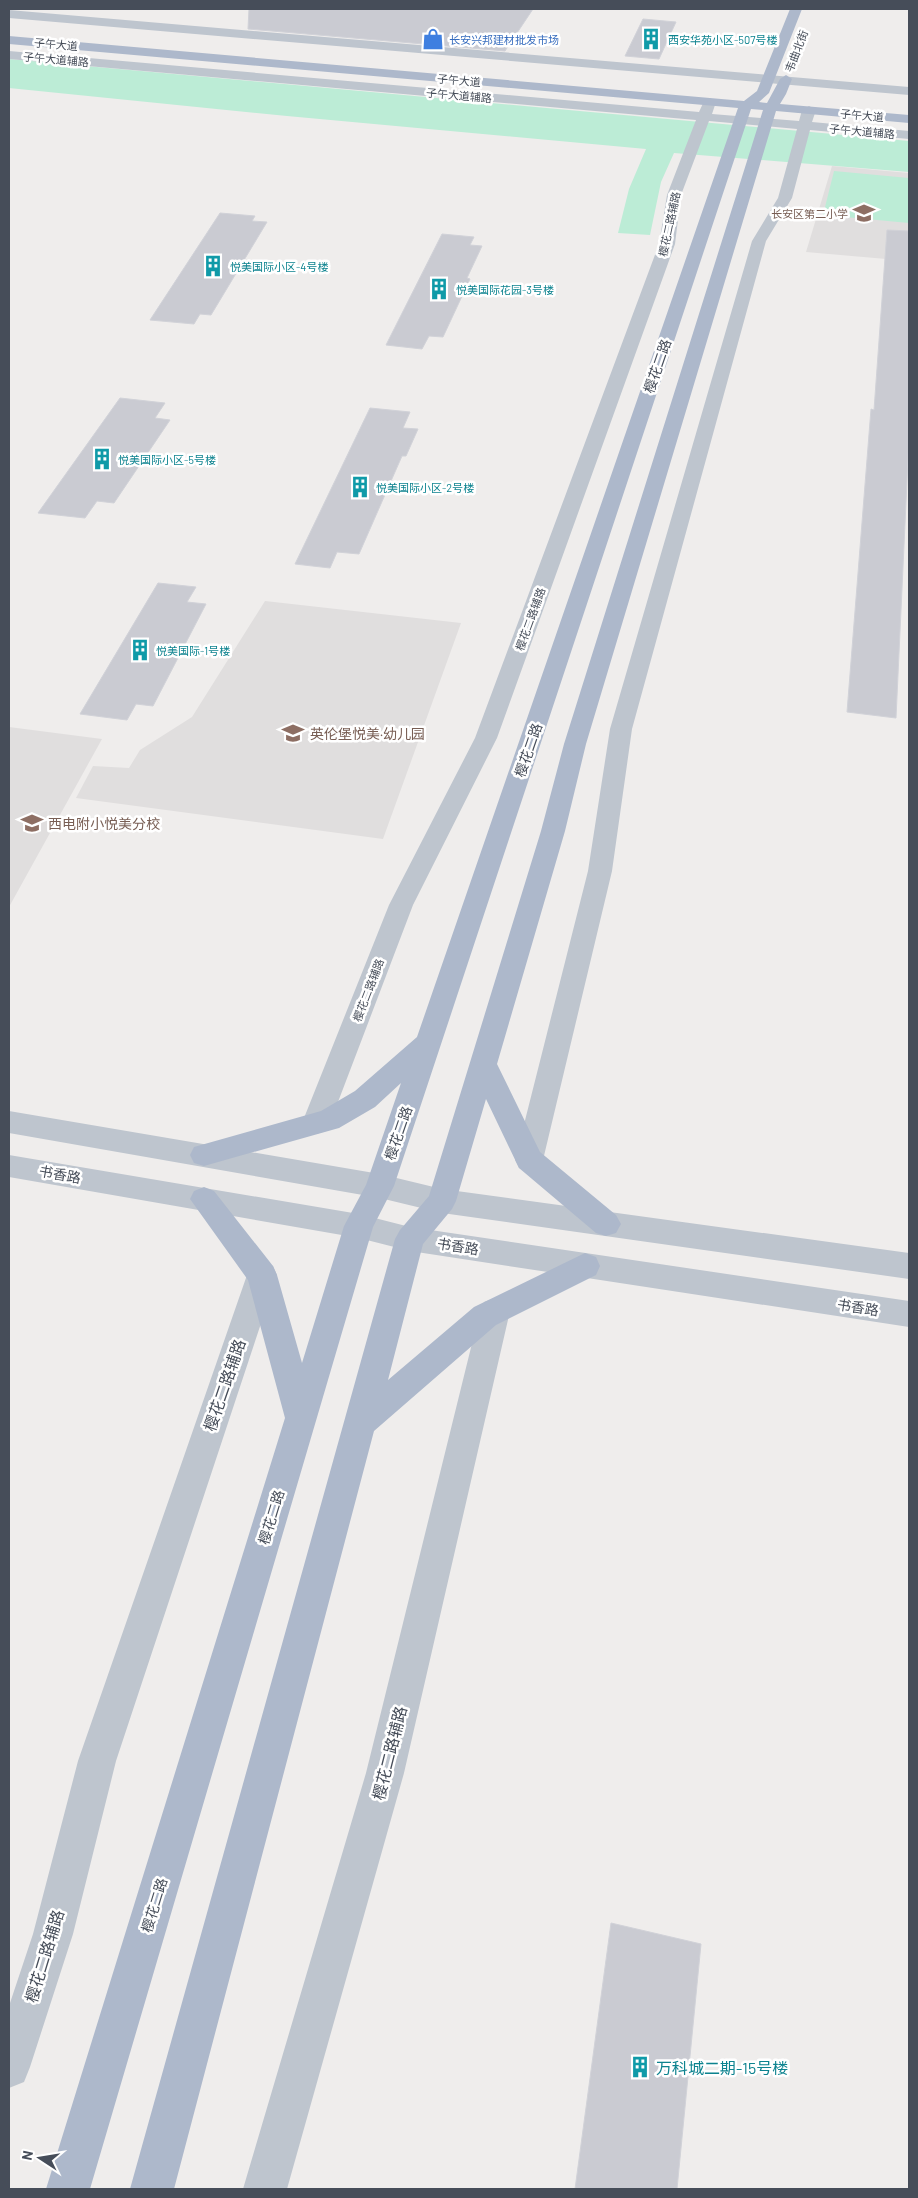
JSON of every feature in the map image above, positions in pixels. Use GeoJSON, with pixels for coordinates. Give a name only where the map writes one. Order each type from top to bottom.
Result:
{"type":"FeatureCollection","features":[{"type":"Feature","properties":{"kind":"main road","name":"韦曲北街"},"geometry":{"type":"LineString","coordinates":[[774,100],[796,9]]}},
{"type":"Feature","properties":{"kind":"main road","name":"子午大道"},"geometry":{"type":"LineString","coordinates":[[9,26],[37,29]]}},
{"type":"Feature","properties":{"kind":"main road","name":"子午大道"},"geometry":{"type":"LineString","coordinates":[[9,40],[707,109]]}},
{"type":"Feature","properties":{"kind":"main road","name":"子午大道"},"geometry":{"type":"LineString","coordinates":[[774,100],[909,119]]}},
{"type":"Feature","properties":{"kind":"main road","name":"樱花二路"},"geometry":{"type":"LineString","coordinates":[[68,2189],[359,1226],[380,1186],[429,1042],[774,100]]}},
{"type":"Feature","properties":{"kind":"main road"},"geometry":{"type":"LineString","coordinates":[[152,2189],[410,1239],[442,1201],[553,831],[575,744],[774,100]]}},
{"type":"Feature","properties":{"kind":"main road"},"geometry":{"type":"LineString","coordinates":[[204,1156],[330,1120],[365,1099],[429,1042]]}},
{"type":"Feature","properties":{"kind":"main road"},"geometry":{"type":"LineString","coordinates":[[483,1064],[529,1160],[606,1224]]}},
{"type":"Feature","properties":{"kind":"main road"},"geometry":{"type":"LineString","coordinates":[[204,1199],[262,1275],[301,1418]]}},
{"type":"Feature","properties":{"kind":"main road"},"geometry":{"type":"LineString","coordinates":[[361,1422],[485,1316],[585,1266]]}},
{"type":"Feature","properties":{"kind":"street","name":"子午大道辅路"},"geometry":{"type":"LineString","coordinates":[[9,14],[774,100],[909,135]]}},
{"type":"Feature","properties":{"kind":"street","name":"子午大道辅路"},"geometry":{"type":"LineString","coordinates":[[9,55],[707,109],[774,100],[909,91]]}},
{"type":"Feature","properties":{"kind":"street"},"geometry":{"type":"LineString","coordinates":[[529,1160],[600,871],[620,729],[759,241],[785,198],[774,100]]}},
{"type":"Feature","properties":{"kind":"street","name":"樱花二路辅路"},"geometry":{"type":"LineString","coordinates":[[316,1124],[401,905],[486,738],[667,244],[674,195],[707,109]]}},
{"type":"Feature","properties":{"kind":"street"},"geometry":{"type":"LineString","coordinates":[[9,1122],[380,1186],[442,1201],[909,1266]]}},
{"type":"Feature","properties":{"kind":"street","name":"书香路"},"geometry":{"type":"LineString","coordinates":[[9,1166],[359,1226],[410,1239],[909,1314]]}},
{"type":"Feature","properties":{"kind":"street","name":"樱花二路辅路"},"geometry":{"type":"LineString","coordinates":[[9,2067],[53,1934],[97,1761],[262,1275]]}},
{"type":"Feature","properties":{"kind":"street","name":"樱花二路辅路"},"geometry":{"type":"LineString","coordinates":[[265,2189],[385,1773],[495,1311]]}},
{"type":"Feature","properties":{"kind":"shaded area","name":"长安区第二小学"},"geometry":{"type":"Polygon","coordinates":[[[832,166],[909,173],[909,261],[806,252],[832,166]]]}},
{"type":"Feature","properties":{"kind":"shaded area","name":"英伦堡悦美·幼儿园"},"geometry":{"type":"Polygon","coordinates":[[[265,601],[461,623],[383,839],[76,798],[93,766],[129,768],[140,750],[192,717],[265,601]]]}},
{"type":"Feature","properties":{"kind":"shaded area","name":"西电附小悦美分校"},"geometry":{"type":"Polygon","coordinates":[[[9,727],[102,739],[9,907],[9,727]]]}},
{"type":"Feature","properties":{"kind":"green space"},"geometry":{"type":"Polygon","coordinates":[[[9,59],[909,141],[909,172],[674,153],[661,182],[650,235],[618,233],[629,189],[646,149],[9,88],[9,59]]]}},
{"type":"Feature","properties":{"kind":"green space"},"geometry":{"type":"Polygon","coordinates":[[[834,171],[909,178],[909,223],[823,215],[834,171]]]}},
{"type":"Feature","properties":{"kind":"building","name":"长安兴邦建材批发市场"},"geometry":{"type":"Polygon","coordinates":[[[249,9],[533,9],[505,51],[248,29],[249,9]]]}},
{"type":"Feature","properties":{"kind":"building","name":"西安华苑小区-507号楼"},"geometry":{"type":"Polygon","coordinates":[[[643,19],[676,22],[659,59],[625,56],[643,19]]]}},
{"type":"Feature","properties":{"kind":"building","name":"悦美国际小区-4号楼"},"geometry":{"type":"Polygon","coordinates":[[[220,213],[255,216],[252,221],[267,222],[211,315],[200,314],[194,324],[150,320],[220,213]]]}},
{"type":"Feature","properties":{"kind":"building"},"geometry":{"type":"Polygon","coordinates":[[[887,230],[909,231],[909,438],[896,718],[847,712],[871,409],[874,410],[887,230]]]}},
{"type":"Feature","properties":{"kind":"building","name":"悦美国际花园-3号楼"},"geometry":{"type":"Polygon","coordinates":[[[442,234],[474,237],[470,245],[482,246],[467,278],[470,279],[443,337],[429,336],[422,349],[386,345],[442,234]]]}},
{"type":"Feature","properties":{"kind":"building","name":"悦美国际小区-5号楼"},"geometry":{"type":"Polygon","coordinates":[[[120,398],[165,403],[155,418],[170,420],[114,503],[97,501],[85,518],[38,513],[120,398]]]}},
{"type":"Feature","properties":{"kind":"building","name":"悦美国际小区-2号楼"},"geometry":{"type":"Polygon","coordinates":[[[370,408],[410,412],[403,428],[418,429],[406,456],[402,456],[359,554],[337,552],[330,568],[295,564],[370,408]]]}},
{"type":"Feature","properties":{"kind":"building","name":"悦美国际-1号楼"},"geometry":{"type":"Polygon","coordinates":[[[158,583],[196,587],[187,602],[206,604],[153,706],[136,704],[127,720],[80,714],[158,583]]]}},
{"type":"Feature","properties":{"kind":"building","name":"万科城二期-15号楼"},"geometry":{"type":"Polygon","coordinates":[[[611,1923],[701,1944],[677,2189],[575,2189],[611,1923]]]}},
{"type":"Feature","properties":{"kind":"place","name":"长安兴邦建材批发市场"},"geometry":{"type":"Point","coordinates":[433,39]}},
{"type":"Feature","properties":{"kind":"place","name":"西安华苑小区-507号楼"},"geometry":{"type":"Point","coordinates":[651,39]}},
{"type":"Feature","properties":{"kind":"place","name":"长安区第二小学"},"geometry":{"type":"Point","coordinates":[864,213]}},
{"type":"Feature","properties":{"kind":"place","name":"悦美国际小区-4号楼"},"geometry":{"type":"Point","coordinates":[213,266]}},
{"type":"Feature","properties":{"kind":"place","name":"悦美国际花园-3号楼"},"geometry":{"type":"Point","coordinates":[439,289]}},
{"type":"Feature","properties":{"kind":"place","name":"悦美国际小区-5号楼"},"geometry":{"type":"Point","coordinates":[102,459]}},
{"type":"Feature","properties":{"kind":"place","name":"悦美国际小区-2号楼"},"geometry":{"type":"Point","coordinates":[360,487]}},
{"type":"Feature","properties":{"kind":"place","name":"悦美国际-1号楼"},"geometry":{"type":"Point","coordinates":[140,650]}},
{"type":"Feature","properties":{"kind":"place","name":"英伦堡悦美·幼儿园"},"geometry":{"type":"Point","coordinates":[293,733]}},
{"type":"Feature","properties":{"kind":"place","name":"西电附小悦美分校"},"geometry":{"type":"Point","coordinates":[32,823]}},
{"type":"Feature","properties":{"kind":"place","name":"万科城二期-15号楼"},"geometry":{"type":"Point","coordinates":[640,2067]}}]}
